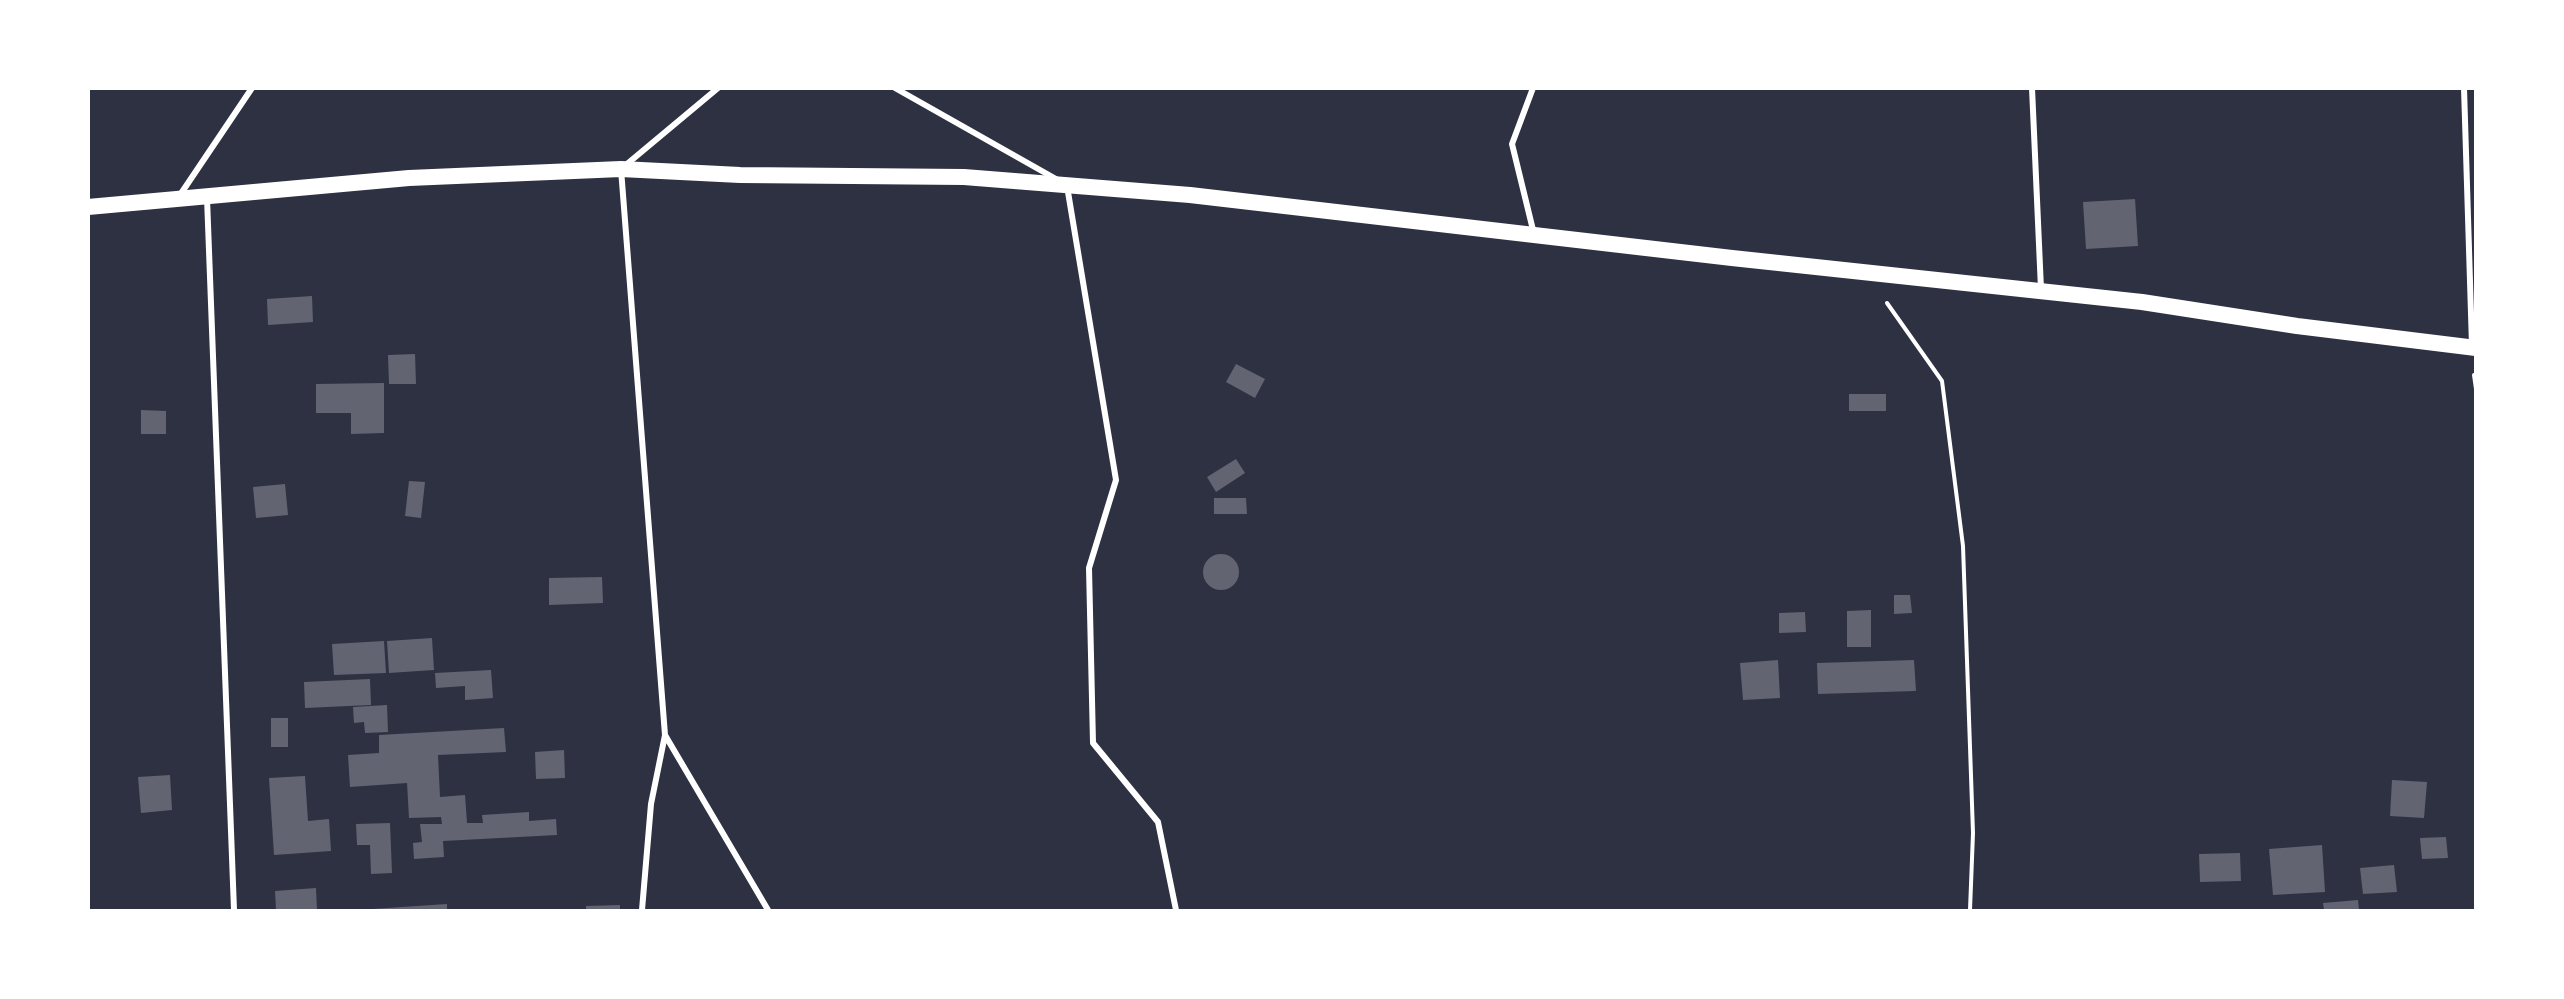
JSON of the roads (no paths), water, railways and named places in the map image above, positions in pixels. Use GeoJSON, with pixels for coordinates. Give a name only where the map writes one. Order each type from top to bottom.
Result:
{"type":"FeatureCollection","features":[{"type":"Feature","properties":{"kind":"highway"},"geometry":{"type":"LineString","coordinates":[[88,207],[409,178],[621,169],[740,175],[964,177],[1190,195],[2142,302],[2297,326],[2474,348]]}},
{"type":"Feature","properties":{"kind":"street"},"geometry":{"type":"LineString","coordinates":[[178,198],[252,88]]}},
{"type":"Feature","properties":{"kind":"street"},"geometry":{"type":"LineString","coordinates":[[642,910],[651,804],[665,735],[621,169],[718,88]]}},
{"type":"Feature","properties":{"kind":"street"},"geometry":{"type":"LineString","coordinates":[[895,88],[1067,185],[1116,480],[1089,568],[1093,743],[1158,822],[1176,910]]}},
{"type":"Feature","properties":{"kind":"street"},"geometry":{"type":"LineString","coordinates":[[1533,88],[1512,144],[1534,235]]}},
{"type":"Feature","properties":{"kind":"street"},"geometry":{"type":"LineString","coordinates":[[2032,88],[2041,291]]}},
{"type":"Feature","properties":{"kind":"street"},"geometry":{"type":"LineString","coordinates":[[2464,88],[2474,348]]}},
{"type":"Feature","properties":{"kind":"street"},"geometry":{"type":"LineString","coordinates":[[207,197],[234,910]]}},
{"type":"Feature","properties":{"kind":"street"},"geometry":{"type":"LineString","coordinates":[[665,735],[768,910]]}}]}
